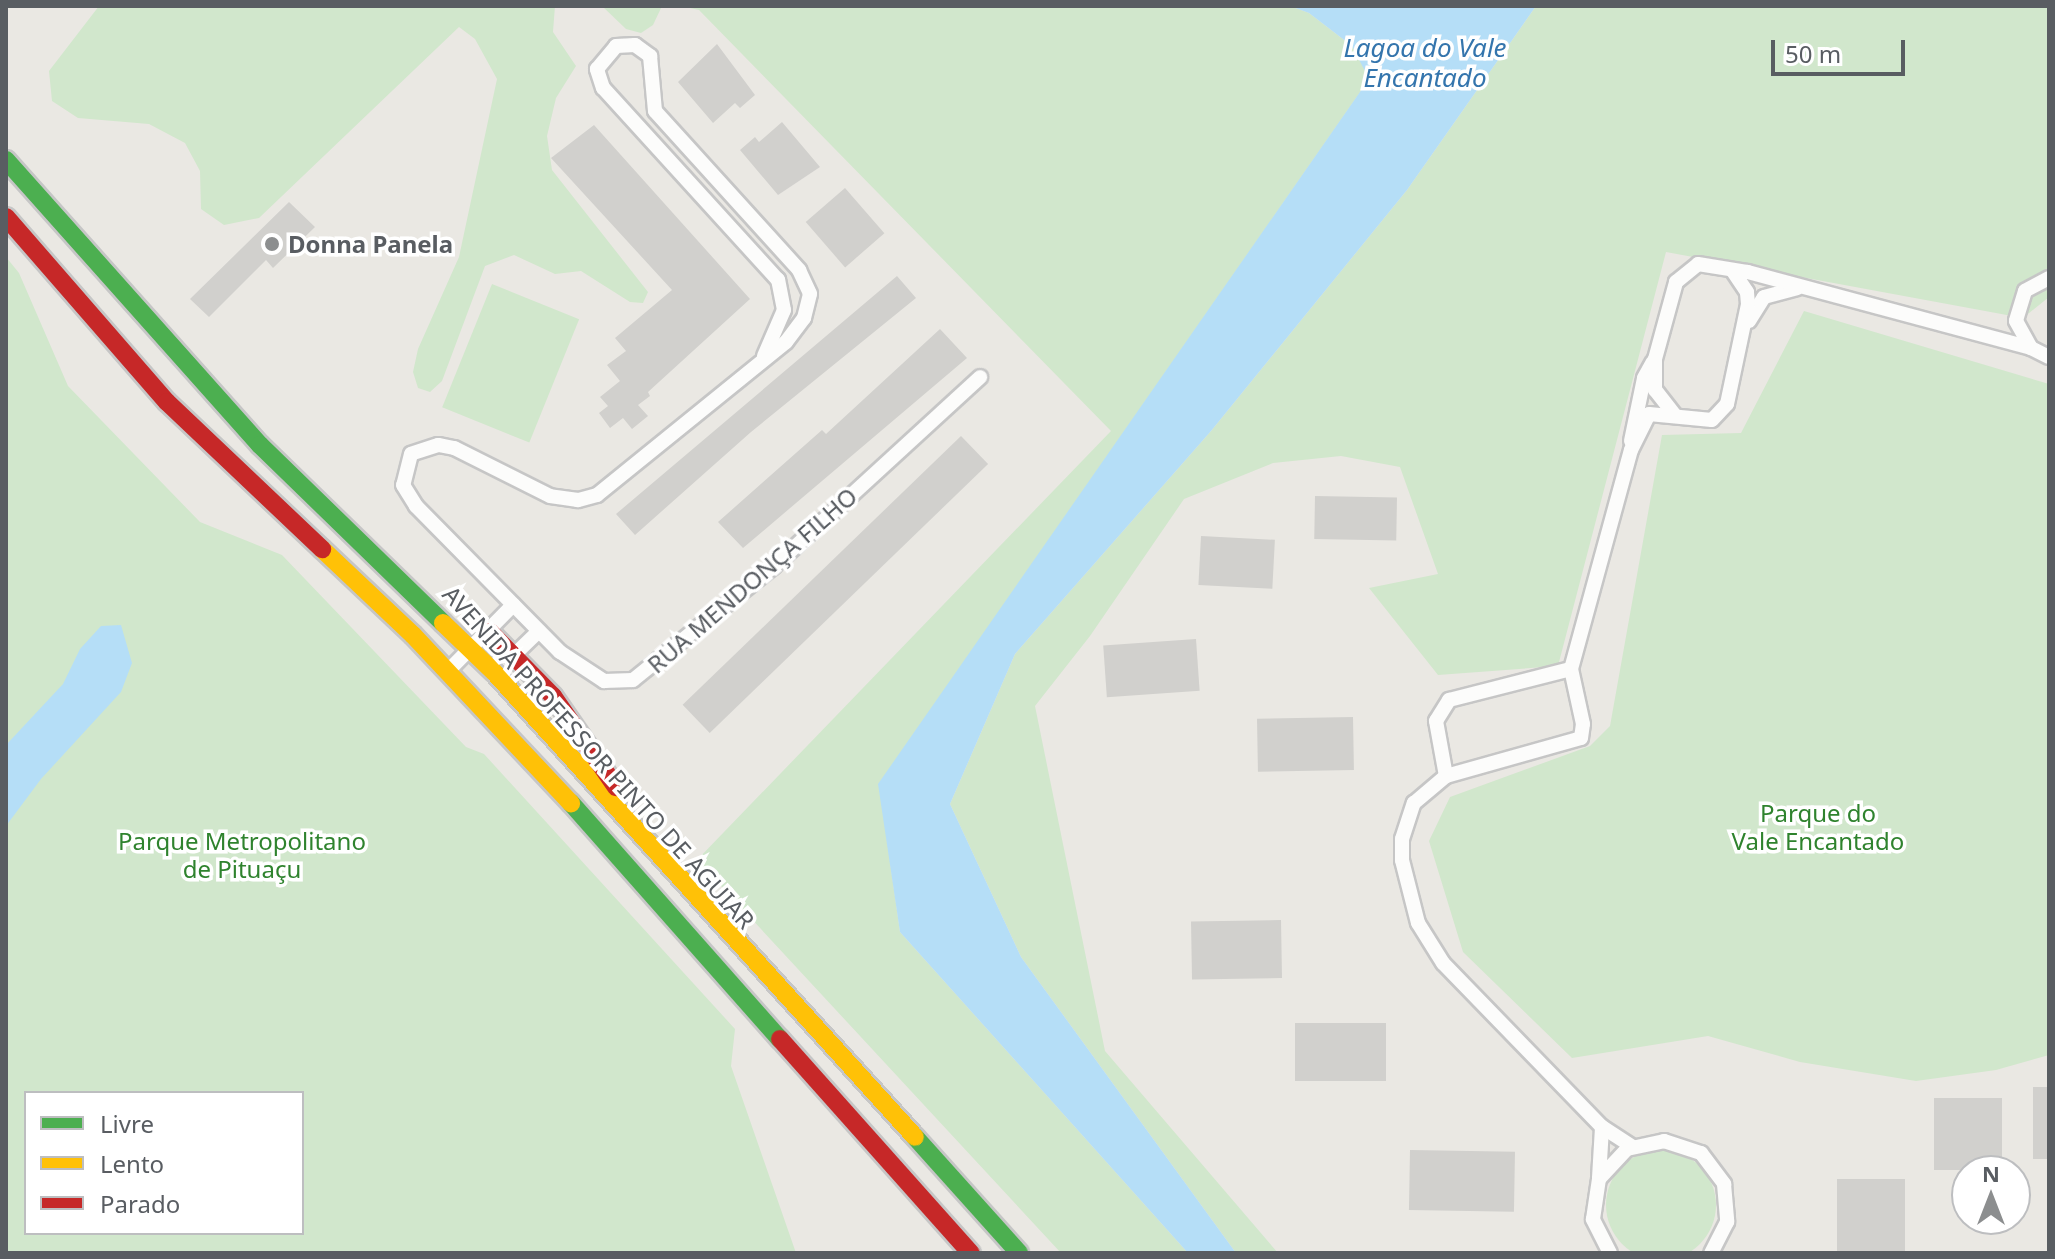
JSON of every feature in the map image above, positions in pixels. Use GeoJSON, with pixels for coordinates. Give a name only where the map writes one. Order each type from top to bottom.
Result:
{"type":"FeatureCollection","features":[{"type":"Feature","properties":{"kind":"main road","name":"AVENIDA PROFESSOR PINTO DE AGUIAR"},"geometry":{"type":"LineString","coordinates":[[6,160],[260,445],[473,648],[1019,1253]]}},
{"type":"Feature","properties":{"kind":"main road"},"geometry":{"type":"LineString","coordinates":[[6,217],[167,402],[448,671],[971,1253]]}},
{"type":"Feature","properties":{"kind":"main road"},"geometry":{"type":"LineString","coordinates":[[490,632],[565,712],[661,854]]}},
{"type":"Feature","properties":{"kind":"street"},"geometry":{"type":"LineString","coordinates":[[635,45],[650,56],[650,95],[655,111],[808,283],[804,318],[786,342],[764,356],[784,310],[778,280],[603,88],[597,69],[616,46],[635,45]]}},
{"type":"Feature","properties":{"kind":"street"},"geometry":{"type":"LineString","coordinates":[[1631,450],[1630,428],[1682,273],[1698,264],[2031,348],[2049,357]]}},
{"type":"Feature","properties":{"kind":"street"},"geometry":{"type":"LineString","coordinates":[[1733,271],[1747,292],[1747,325]]}},
{"type":"Feature","properties":{"kind":"street"},"geometry":{"type":"LineString","coordinates":[[2031,348],[2018,331],[2017,310],[2025,291],[2049,278]]}},
{"type":"Feature","properties":{"kind":"street"},"geometry":{"type":"LineString","coordinates":[[1633,1147],[1602,1127],[1443,963],[1418,923],[1402,860],[1406,818],[1425,790],[1446,776],[1581,738],[1583,724],[1571,669],[1631,450],[1649,414],[1676,415],[1700,421],[1721,415],[1747,325],[1764,297],[1798,288]]}},
{"type":"Feature","properties":{"kind":"street","name":"RUA MENDONÇA FILHO"},"geometry":{"type":"LineString","coordinates":[[764,356],[597,495],[578,500],[550,496],[454,448],[423,447],[411,454],[403,472],[408,496],[539,631],[604,681],[633,680],[648,672],[773,567],[980,377]]}},
{"type":"Feature","properties":{"kind":"street"},"geometry":{"type":"LineString","coordinates":[[1655,359],[1655,390],[1676,415]]}},
{"type":"Feature","properties":{"kind":"street"},"geometry":{"type":"LineString","coordinates":[[448,671],[490,632],[513,605]]}},
{"type":"Feature","properties":{"kind":"street"},"geometry":{"type":"LineString","coordinates":[[513,656],[539,631]]}},
{"type":"Feature","properties":{"kind":"street"},"geometry":{"type":"LineString","coordinates":[[1446,776],[1436,721],[1449,700],[1571,669]]}},
{"type":"Feature","properties":{"kind":"street"},"geometry":{"type":"LineString","coordinates":[[1602,1127],[1593,1219],[1610,1253]]}},
{"type":"Feature","properties":{"kind":"street"},"geometry":{"type":"LineString","coordinates":[[1599,1179],[1611,1162],[1633,1147],[1664,1141],[1683,1144],[1715,1167],[1729,1203],[1727,1222],[1716,1251]]}},
{"type":"Feature","properties":{"kind":"green space"},"geometry":{"type":"Polygon","coordinates":[[[99,6],[555,6],[553,32],[576,66],[556,98],[547,136],[552,170],[648,292],[643,303],[630,302],[581,271],[555,274],[514,255],[485,266],[442,381],[430,392],[418,388],[413,372],[418,349],[459,257],[497,79],[475,39],[459,27],[259,218],[224,225],[201,209],[200,171],[185,143],[149,124],[78,118],[52,101],[49,71],[99,6]]]}},
{"type":"Feature","properties":{"kind":"green space"},"geometry":{"type":"Polygon","coordinates":[[[602,6],[662,6],[653,25],[641,33],[626,29],[602,6]]]}},
{"type":"Feature","properties":{"kind":"green space"},"geometry":{"type":"Polygon","coordinates":[[[681,6],[1290,6],[1309,13],[1352,46],[1370,78],[879,784],[900,932],[1188,1253],[1061,1253],[697,860],[1111,431],[699,10],[681,6]]]}},
{"type":"Feature","properties":{"kind":"green space"},"geometry":{"type":"Polygon","coordinates":[[[1536,6],[2049,6],[2049,297],[2023,318],[1666,252],[1558,666],[1438,675],[1369,588],[1438,574],[1400,467],[1341,456],[1273,463],[1184,499],[1090,636],[1035,706],[1105,1051],[1278,1253],[1236,1253],[1021,957],[950,804],[1015,654],[1211,431],[1407,190],[1536,6]]]}},
{"type":"Feature","properties":{"kind":"green space","name":"Parque Metropolitano de Pituaçu"},"geometry":{"type":"Polygon","coordinates":[[[6,257],[19,273],[68,386],[200,522],[282,555],[466,747],[484,754],[735,1029],[731,1066],[796,1253],[6,1253],[6,257]]]}},
{"type":"Feature","properties":{"kind":"green space"},"geometry":{"type":"Polygon","coordinates":[[[492,284],[579,319],[529,443],[442,407],[492,284]]]}},
{"type":"Feature","properties":{"kind":"green space","name":"Parque do Vale Encantado"},"geometry":{"type":"Polygon","coordinates":[[[1804,311],[2049,384],[2049,1055],[1996,1070],[1916,1081],[1800,1062],[1708,1036],[1572,1058],[1463,952],[1429,841],[1450,797],[1590,746],[1610,726],[1662,435],[1741,433],[1804,311]]]}},
{"type":"Feature","properties":{"kind":"green space"},"geometry":{"type":"Polygon","coordinates":[[[1661,1150],[1682,1154],[1700,1166],[1712,1184],[1716,1205],[1712,1226],[1700,1244],[1682,1256],[1661,1260],[1640,1256],[1622,1244],[1610,1226],[1606,1205],[1610,1184],[1622,1166],[1640,1154],[1661,1150]]]}},
{"type":"Feature","properties":{"kind":"water","name":"Lagoa do Vale Encantado"},"geometry":{"type":"Polygon","coordinates":[[[1290,6],[1536,6],[1407,190],[1211,431],[1015,654],[950,804],[1021,957],[1236,1253],[1188,1253],[900,932],[878,784],[1369,79],[1352,46],[1309,13],[1290,6]]]}},
{"type":"Feature","properties":{"kind":"water"},"geometry":{"type":"Polygon","coordinates":[[[121,625],[132,663],[121,692],[41,779],[6,826],[6,745],[63,684],[80,649],[101,626],[121,625]]]}},
{"type":"Feature","properties":{"kind":"building"},"geometry":{"type":"Polygon","coordinates":[[[717,44],[755,95],[740,108],[735,103],[713,123],[678,82],[717,44]]]}},
{"type":"Feature","properties":{"kind":"building"},"geometry":{"type":"Polygon","coordinates":[[[782,122],[820,167],[778,195],[740,150],[755,137],[759,142],[782,122]]]}},
{"type":"Feature","properties":{"kind":"building"},"geometry":{"type":"Polygon","coordinates":[[[594,125],[750,299],[648,392],[650,396],[638,405],[648,416],[632,429],[623,418],[610,428],[599,413],[608,406],[600,397],[620,381],[607,365],[626,351],[615,338],[672,290],[551,158],[594,125]]]}},
{"type":"Feature","properties":{"kind":"building"},"geometry":{"type":"Polygon","coordinates":[[[845,188],[884,233],[845,267],[806,222],[845,188]]]}},
{"type":"Feature","properties":{"kind":"building","name":"Donna Panela"},"geometry":{"type":"Polygon","coordinates":[[[289,202],[315,227],[273,268],[266,260],[209,317],[190,299],[289,202]]]}},
{"type":"Feature","properties":{"kind":"building"},"geometry":{"type":"Polygon","coordinates":[[[897,276],[916,298],[751,432],[635,535],[616,514],[897,276]]]}},
{"type":"Feature","properties":{"kind":"building"},"geometry":{"type":"Polygon","coordinates":[[[940,329],[967,358],[743,548],[718,522],[822,430],[826,434],[940,329]]]}},
{"type":"Feature","properties":{"kind":"building"},"geometry":{"type":"Polygon","coordinates":[[[961,436],[988,464],[710,733],[683,705],[961,436]]]}},
{"type":"Feature","properties":{"kind":"building"},"geometry":{"type":"Polygon","coordinates":[[[1315,496],[1397,497],[1396,540],[1314,539],[1315,496]]]}},
{"type":"Feature","properties":{"kind":"building"},"geometry":{"type":"Polygon","coordinates":[[[1201,536],[1275,540],[1272,589],[1198,585],[1201,536]]]}},
{"type":"Feature","properties":{"kind":"building"},"geometry":{"type":"Polygon","coordinates":[[[1196,639],[1200,691],[1107,697],[1103,645],[1196,639]]]}},
{"type":"Feature","properties":{"kind":"building"},"geometry":{"type":"Polygon","coordinates":[[[1353,717],[1354,770],[1258,772],[1257,719],[1353,717]]]}},
{"type":"Feature","properties":{"kind":"building"},"geometry":{"type":"Polygon","coordinates":[[[1281,920],[1282,978],[1192,980],[1191,922],[1281,920]]]}},
{"type":"Feature","properties":{"kind":"building"},"geometry":{"type":"Polygon","coordinates":[[[1295,1023],[1386,1023],[1386,1081],[1295,1081],[1295,1023]]]}},
{"type":"Feature","properties":{"kind":"building"},"geometry":{"type":"Polygon","coordinates":[[[2033,1087],[2049,1087],[2049,1159],[2033,1159],[2033,1087]]]}},
{"type":"Feature","properties":{"kind":"building"},"geometry":{"type":"Polygon","coordinates":[[[1934,1098],[2002,1098],[2002,1155],[1951,1155],[1951,1170],[1934,1170],[1934,1098]]]}},
{"type":"Feature","properties":{"kind":"building"},"geometry":{"type":"Polygon","coordinates":[[[1410,1150],[1515,1152],[1514,1212],[1409,1210],[1410,1150]]]}},
{"type":"Feature","properties":{"kind":"building"},"geometry":{"type":"Polygon","coordinates":[[[1837,1179],[1905,1179],[1905,1251],[1837,1251],[1837,1179]]]}},
{"type":"Feature","properties":{"kind":"traffic: fast"},"geometry":{"type":"LineString","coordinates":[[6,160],[260,445],[443,623]]}},
{"type":"Feature","properties":{"kind":"traffic: fast"},"geometry":{"type":"LineString","coordinates":[[571,803],[780,1039]]}},
{"type":"Feature","properties":{"kind":"traffic: fast"},"geometry":{"type":"LineString","coordinates":[[915,1137],[1019,1253]]}},
{"type":"Feature","properties":{"kind":"traffic: slow"},"geometry":{"type":"LineString","coordinates":[[322,549],[413,635],[571,803]]}},
{"type":"Feature","properties":{"kind":"traffic: slow"},"geometry":{"type":"LineString","coordinates":[[443,623],[494,672],[915,1137]]}},
{"type":"Feature","properties":{"kind":"traffic: jam"},"geometry":{"type":"LineString","coordinates":[[6,217],[167,402],[322,549]]}},
{"type":"Feature","properties":{"kind":"traffic: jam"},"geometry":{"type":"LineString","coordinates":[[490,632],[553,696],[616,787]]}},
{"type":"Feature","properties":{"kind":"traffic: jam"},"geometry":{"type":"LineString","coordinates":[[780,1039],[971,1253]]}},
{"type":"Feature","properties":{"kind":"place","name":"Donna Panela"},"geometry":{"type":"Point","coordinates":[272,244]}}]}
